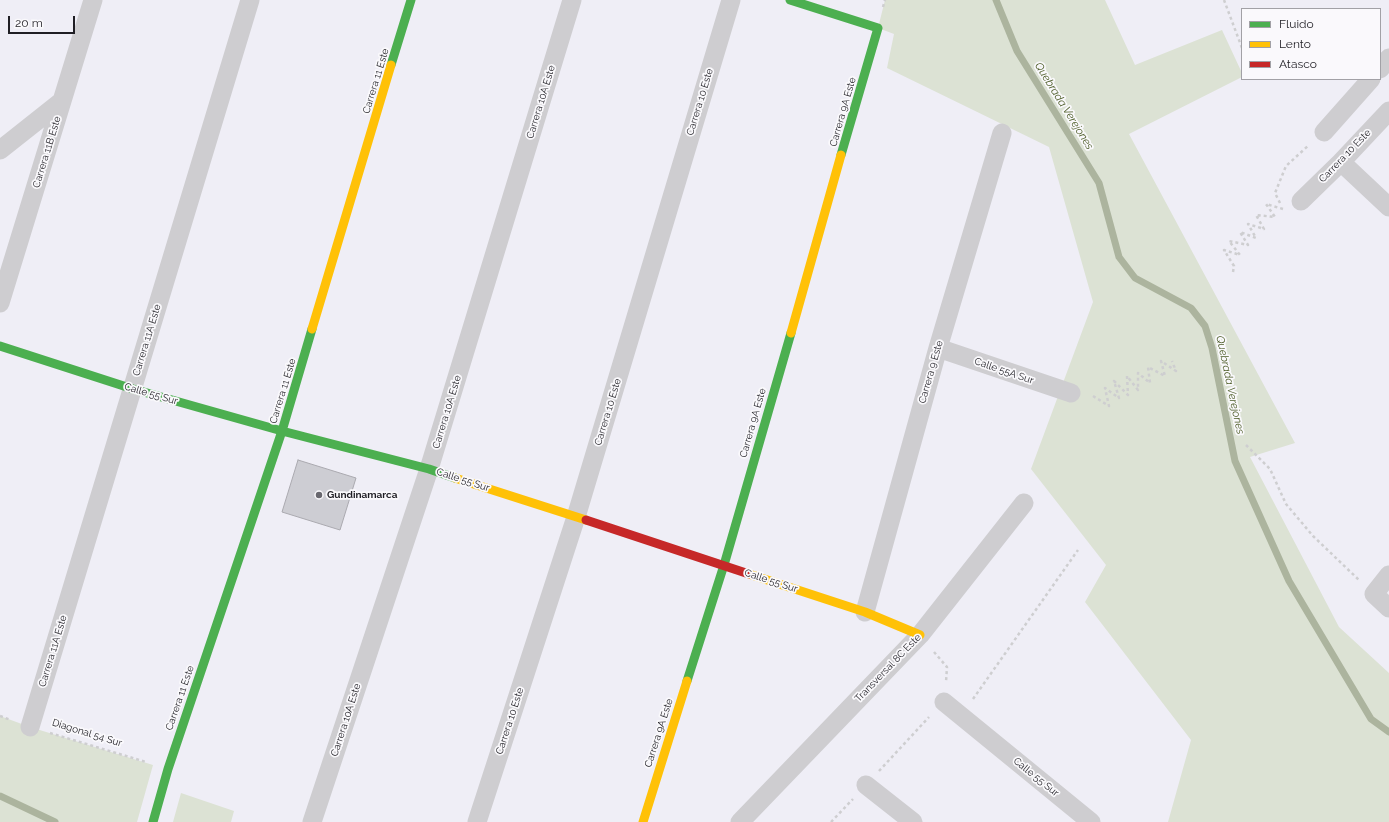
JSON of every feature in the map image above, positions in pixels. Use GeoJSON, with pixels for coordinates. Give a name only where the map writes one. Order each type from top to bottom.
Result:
{"type":"FeatureCollection","features":[{"type":"Feature","properties":{"kind":"street","name":"Carrera 11B Este"},"geometry":{"type":"LineString","coordinates":[[0,303],[93,0]]}},
{"type":"Feature","properties":{"kind":"street","name":"Carrera 11A Este"},"geometry":{"type":"LineString","coordinates":[[30,727],[250,0]]}},
{"type":"Feature","properties":{"kind":"street","name":"Carrera 11 Este"},"geometry":{"type":"LineString","coordinates":[[153,822],[168,769],[282,431],[411,0]]}},
{"type":"Feature","properties":{"kind":"street","name":"Carrera 10A Este"},"geometry":{"type":"LineString","coordinates":[[312,822],[430,469],[572,0]]}},
{"type":"Feature","properties":{"kind":"street","name":"Carrera 10 Este"},"geometry":{"type":"LineString","coordinates":[[477,822],[576,517],[731,0]]}},
{"type":"Feature","properties":{"kind":"street","name":"Carrera 9A Este"},"geometry":{"type":"LineString","coordinates":[[643,822],[724,565],[878,28],[790,0]]}},
{"type":"Feature","properties":{"kind":"street"},"geometry":{"type":"LineString","coordinates":[[1381,68],[1389,58]]}},
{"type":"Feature","properties":{"kind":"street"},"geometry":{"type":"LineString","coordinates":[[1324,132],[1370,80]]}},
{"type":"Feature","properties":{"kind":"street"},"geometry":{"type":"LineString","coordinates":[[0,150],[62,101]]}},
{"type":"Feature","properties":{"kind":"street","name":"Carrera 10 Este"},"geometry":{"type":"LineString","coordinates":[[1301,201],[1341,162],[1389,111]]}},
{"type":"Feature","properties":{"kind":"street","name":"Carrera 9 Este"},"geometry":{"type":"LineString","coordinates":[[865,612],[938,348],[1002,133]]}},
{"type":"Feature","properties":{"kind":"street"},"geometry":{"type":"LineString","coordinates":[[1341,162],[1389,207]]}},
{"type":"Feature","properties":{"kind":"street","name":"Calle 55 Sur"},"geometry":{"type":"LineString","coordinates":[[0,346],[133,389],[282,431],[430,469],[865,612],[920,635]]}},
{"type":"Feature","properties":{"kind":"street","name":"Calle 55A Sur"},"geometry":{"type":"LineString","coordinates":[[938,348],[1071,393]]}},
{"type":"Feature","properties":{"kind":"street","name":"Transversal 8C Este"},"geometry":{"type":"LineString","coordinates":[[740,822],[920,635],[1024,503]]}},
{"type":"Feature","properties":{"kind":"street"},"geometry":{"type":"LineString","coordinates":[[1389,575],[1374,594],[1389,608]]}},
{"type":"Feature","properties":{"kind":"street","name":"Calle 55 Sur"},"geometry":{"type":"LineString","coordinates":[[944,702],[1091,822]]}},
{"type":"Feature","properties":{"kind":"street"},"geometry":{"type":"LineString","coordinates":[[866,785],[913,822]]}},
{"type":"Feature","properties":{"kind":"path"},"geometry":{"type":"LineString","coordinates":[[1224,0],[1241,45]]}},
{"type":"Feature","properties":{"kind":"path"},"geometry":{"type":"LineString","coordinates":[[1233,272],[1234,266],[1224,250],[1240,255],[1229,241],[1248,245],[1240,232],[1256,238],[1248,224],[1264,228],[1256,215],[1274,217],[1266,204],[1283,209],[1275,193],[1286,166],[1324,132]]}},
{"type":"Feature","properties":{"kind":"path"},"geometry":{"type":"LineString","coordinates":[[1093,396],[1109,406],[1105,388],[1119,398],[1114,381],[1128,395],[1127,376],[1138,390],[1138,372],[1150,383],[1148,367],[1165,376],[1161,361],[1176,371],[1172,360]]}},
{"type":"Feature","properties":{"kind":"path"},"geometry":{"type":"LineString","coordinates":[[1246,445],[1270,469],[1286,504],[1313,536],[1374,594]]}},
{"type":"Feature","properties":{"kind":"path"},"geometry":{"type":"LineString","coordinates":[[961,716],[1078,550]]}},
{"type":"Feature","properties":{"kind":"path"},"geometry":{"type":"LineString","coordinates":[[831,822],[944,702]]}},
{"type":"Feature","properties":{"kind":"path","name":"Diagonal 54 Sur"},"geometry":{"type":"LineString","coordinates":[[0,716],[30,727],[168,769]]}},
{"type":"Feature","properties":{"kind":"shaded area"},"geometry":{"type":"Polygon","coordinates":[[[885,0],[1105,0],[1135,65],[1222,30],[1241,71],[1241,78],[1129,134],[1295,443],[1250,457],[1339,627],[1389,673],[1389,822],[1168,822],[1191,740],[1085,602],[1106,565],[1031,469],[1093,302],[1049,147],[887,68],[894,34],[878,28],[885,0]]]}},
{"type":"Feature","properties":{"kind":"shaded area"},"geometry":{"type":"Polygon","coordinates":[[[0,716],[30,727],[153,765],[137,822],[0,822],[0,716]]]}},
{"type":"Feature","properties":{"kind":"shaded area"},"geometry":{"type":"Polygon","coordinates":[[[181,793],[234,811],[231,822],[173,822],[181,793]]]}},
{"type":"Feature","properties":{"kind":"building","name":"Gundinamarca"},"geometry":{"type":"Polygon","coordinates":[[[298,460],[356,478],[340,530],[282,512],[298,460]]]}},
{"type":"Feature","properties":{"kind":"waterway","name":"Quebrada Verejones"},"geometry":{"type":"LineString","coordinates":[[996,0],[1017,51],[1099,183],[1119,257],[1135,278],[1191,308],[1205,326],[1212,348],[1235,461],[1289,581],[1371,719],[1389,732]]}},
{"type":"Feature","properties":{"kind":"waterway"},"geometry":{"type":"LineString","coordinates":[[0,796],[55,822]]}},
{"type":"Feature","properties":{"kind":"traffic: fast"},"geometry":{"type":"LineString","coordinates":[[391,65],[411,0]]}},
{"type":"Feature","properties":{"kind":"traffic: fast"},"geometry":{"type":"LineString","coordinates":[[790,0],[878,28],[841,155]]}},
{"type":"Feature","properties":{"kind":"traffic: fast"},"geometry":{"type":"LineString","coordinates":[[153,822],[168,769],[282,431],[312,329]]}},
{"type":"Feature","properties":{"kind":"traffic: fast"},"geometry":{"type":"LineString","coordinates":[[687,681],[724,565],[791,333]]}},
{"type":"Feature","properties":{"kind":"traffic: fast"},"geometry":{"type":"LineString","coordinates":[[0,346],[133,389],[282,431],[429,469],[455,478]]}},
{"type":"Feature","properties":{"kind":"traffic: slow"},"geometry":{"type":"LineString","coordinates":[[312,329],[391,65]]}},
{"type":"Feature","properties":{"kind":"traffic: slow"},"geometry":{"type":"LineString","coordinates":[[791,333],[841,155]]}},
{"type":"Feature","properties":{"kind":"traffic: slow"},"geometry":{"type":"LineString","coordinates":[[455,478],[586,520]]}},
{"type":"Feature","properties":{"kind":"traffic: slow"},"geometry":{"type":"LineString","coordinates":[[749,574],[865,612],[920,635]]}},
{"type":"Feature","properties":{"kind":"traffic: slow"},"geometry":{"type":"LineString","coordinates":[[643,822],[687,681]]}},
{"type":"Feature","properties":{"kind":"traffic: jam"},"geometry":{"type":"LineString","coordinates":[[586,520],[749,574]]}},
{"type":"Feature","properties":{"kind":"place","name":"Gundinamarca"},"geometry":{"type":"Point","coordinates":[319,495]}}]}
